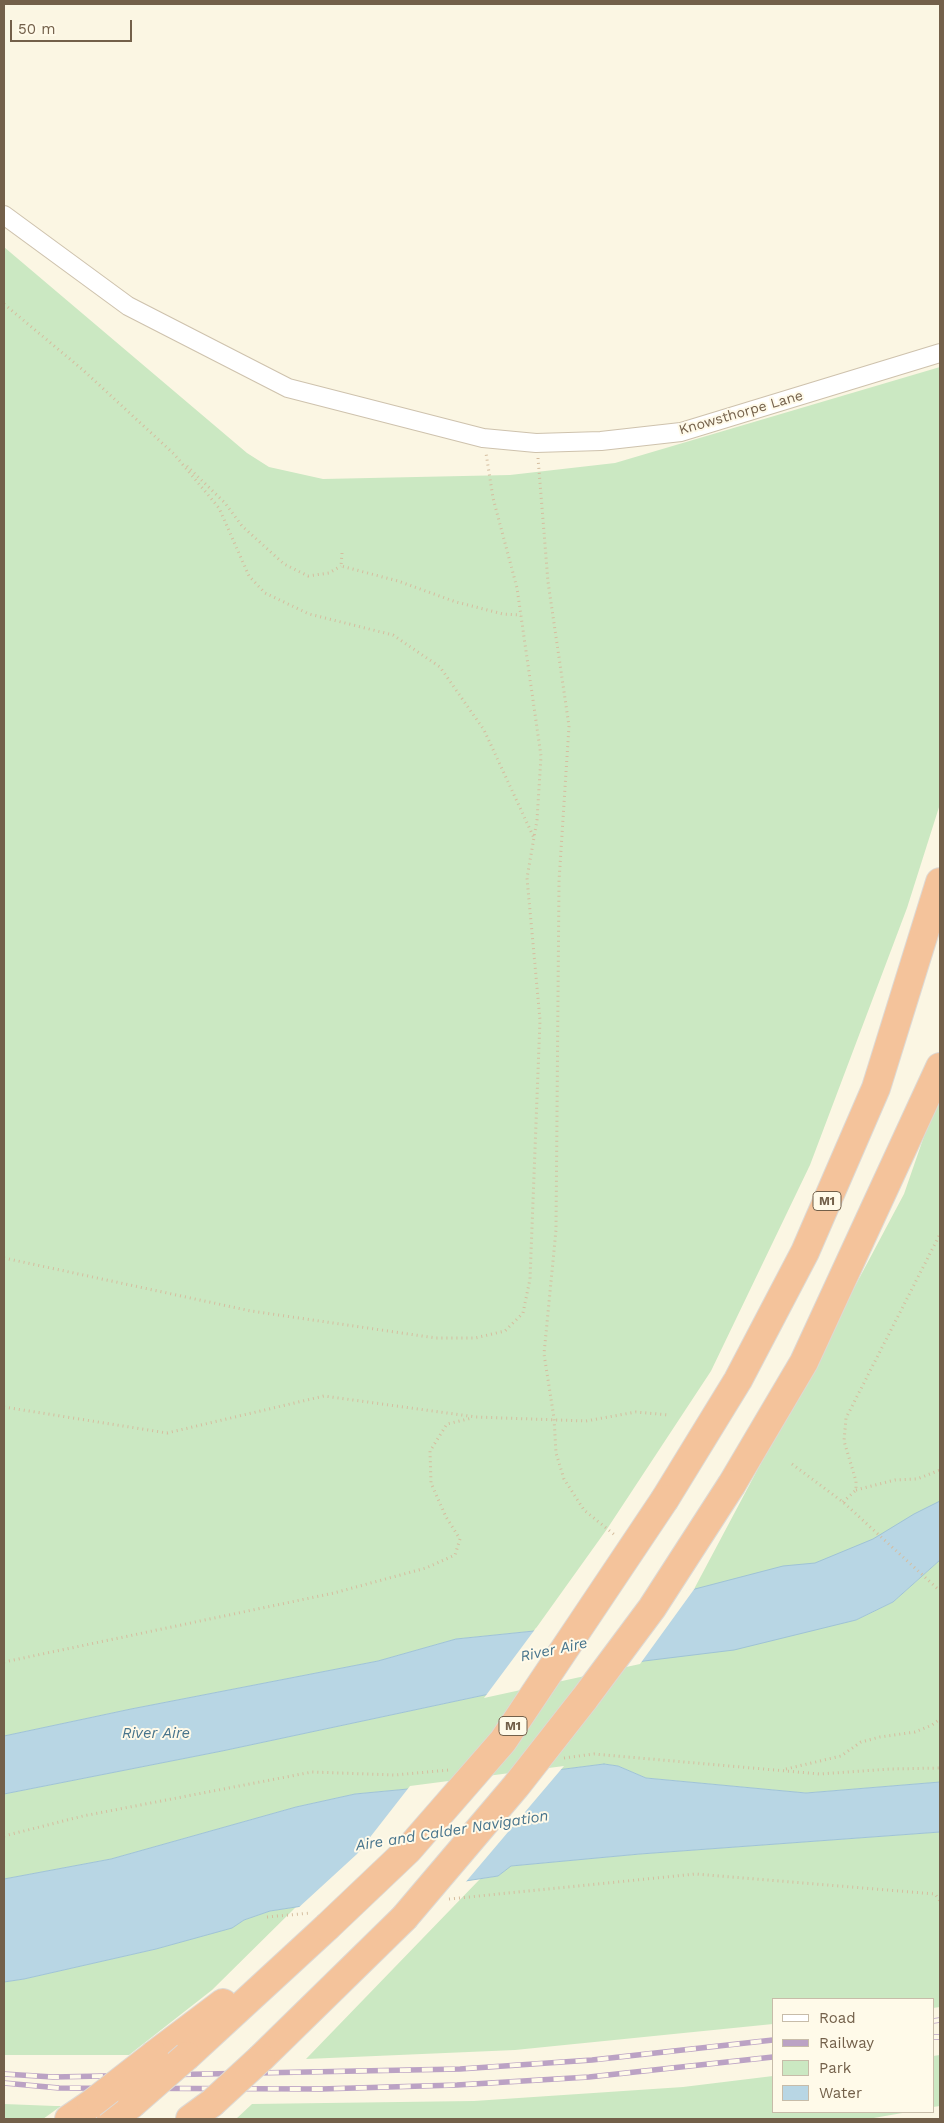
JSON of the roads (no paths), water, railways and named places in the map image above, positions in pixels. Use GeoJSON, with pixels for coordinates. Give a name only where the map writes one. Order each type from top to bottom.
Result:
{"type":"FeatureCollection","features":[{"type":"Feature","properties":{"kind":"highway","name":"M1"},"geometry":{"type":"LineString","coordinates":[[101,2112],[187,2056],[296,1957],[321,1919],[408,1850],[503,1741],[665,1499],[738,1380],[805,1252],[876,1088],[940,882]]}},
{"type":"Feature","properties":{"kind":"highway"},"geometry":{"type":"LineString","coordinates":[[199,2113],[261,2058],[404,1918],[516,1786],[586,1698],[652,1608],[732,1484],[804,1362],[940,1067]]}},
{"type":"Feature","properties":{"kind":"highway"},"geometry":{"type":"LineString","coordinates":[[101,2112],[154,2055],[210,2011],[296,1957]]}},
{"type":"Feature","properties":{"kind":"street","name":"Knowsthorpe Lane"},"geometry":{"type":"LineString","coordinates":[[4,215],[128,306],[288,388],[483,438],[536,443],[601,441],[681,432],[940,353]]}},
{"type":"Feature","properties":{"kind":"water","name":"River Aire"},"geometry":{"type":"Polygon","coordinates":[[[940,1501],[940,1560],[893,1602],[856,1620],[734,1650],[644,1661],[222,1751],[4,1794],[4,1736],[131,1709],[378,1661],[456,1639],[534,1631],[783,1566],[815,1563],[873,1539],[914,1514],[940,1501]]]}},
{"type":"Feature","properties":{"kind":"water","name":"Aire and Calder Navigation"},"geometry":{"type":"Polygon","coordinates":[[[604,1764],[618,1766],[646,1778],[806,1793],[940,1782],[940,1832],[640,1854],[511,1866],[498,1876],[270,1911],[244,1920],[232,1928],[156,1949],[4,1982],[4,1879],[111,1859],[296,1807],[355,1794],[604,1764]]]}},
{"type":"Feature","properties":{"kind":"railway"},"geometry":{"type":"LineString","coordinates":[[934,2021],[940,2020]]}},
{"type":"Feature","properties":{"kind":"railway"},"geometry":{"type":"LineString","coordinates":[[934,2037],[940,2037]]}},
{"type":"Feature","properties":{"kind":"railway"},"geometry":{"type":"LineString","coordinates":[[4,2074],[53,2077],[460,2069],[592,2060],[772,2040]]}},
{"type":"Feature","properties":{"kind":"railway"},"geometry":{"type":"LineString","coordinates":[[4,2083],[59,2088],[321,2089],[457,2085],[589,2077],[772,2057]]}}]}
